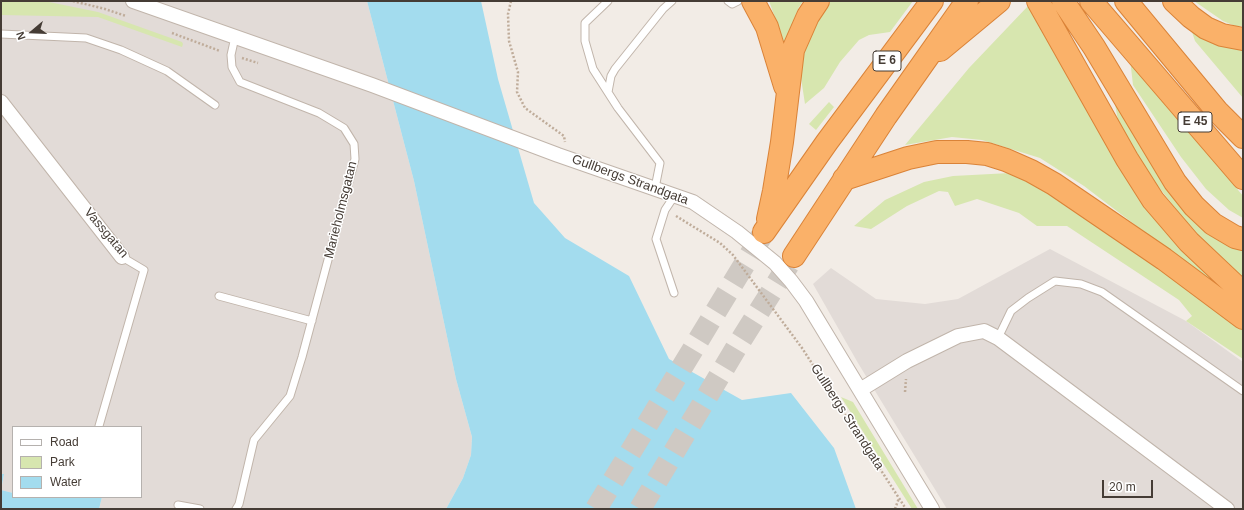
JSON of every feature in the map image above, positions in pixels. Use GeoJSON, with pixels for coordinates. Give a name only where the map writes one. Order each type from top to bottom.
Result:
{"type":"FeatureCollection","features":[{"type":"Feature","properties":{"kind":"highway"},"geometry":{"type":"LineString","coordinates":[[754,1],[767,27],[787,95]]}},
{"type":"Feature","properties":{"kind":"highway"},"geometry":{"type":"LineString","coordinates":[[787,95],[793,50],[808,16],[818,1]]}},
{"type":"Feature","properties":{"kind":"highway","name":"E 6"},"geometry":{"type":"LineString","coordinates":[[787,95],[776,184],[764,232],[827,142],[932,1]]}},
{"type":"Feature","properties":{"kind":"highway","name":"E 6"},"geometry":{"type":"LineString","coordinates":[[794,256],[844,179],[967,1]]}},
{"type":"Feature","properties":{"kind":"highway"},"geometry":{"type":"LineString","coordinates":[[925,62],[966,30],[999,1]]}},
{"type":"Feature","properties":{"kind":"highway"},"geometry":{"type":"LineString","coordinates":[[1063,1],[1097,52],[1175,182],[1194,206],[1213,224],[1234,236],[1243,239]]}},
{"type":"Feature","properties":{"kind":"highway","name":"E 45"},"geometry":{"type":"LineString","coordinates":[[1091,1],[1243,178]]}},
{"type":"Feature","properties":{"kind":"highway","name":"E 45"},"geometry":{"type":"LineString","coordinates":[[1126,1],[1217,111],[1243,137]]}},
{"type":"Feature","properties":{"kind":"highway"},"geometry":{"type":"LineString","coordinates":[[1144,1],[1243,120]]}},
{"type":"Feature","properties":{"kind":"highway"},"geometry":{"type":"LineString","coordinates":[[1174,1],[1191,17],[1206,28],[1222,35],[1243,39]]}},
{"type":"Feature","properties":{"kind":"highway"},"geometry":{"type":"LineString","coordinates":[[1041,5],[1116,141],[1153,200],[1189,242],[1243,293]]}},
{"type":"Feature","properties":{"kind":"highway"},"geometry":{"type":"LineString","coordinates":[[844,179],[908,158],[937,152],[987,154],[1006,160],[1031,171],[1054,184],[1164,258],[1243,318]]}},
{"type":"Feature","properties":{"kind":"street"},"geometry":{"type":"LineString","coordinates":[[133,1],[235,37]]}},
{"type":"Feature","properties":{"kind":"street","name":"Gullbergs Strandgata"},"geometry":{"type":"LineString","coordinates":[[235,37],[372,85],[563,156],[693,202],[737,232],[775,263],[792,281],[806,301],[932,509]]}},
{"type":"Feature","properties":{"kind":"street","name":"Vassgatan"},"geometry":{"type":"LineString","coordinates":[[1,102],[122,257]]}},
{"type":"Feature","properties":{"kind":"street","name":"Gullbergs Strandgata"},"geometry":{"type":"LineString","coordinates":[[860,390],[907,361],[958,336],[984,330],[998,338],[1227,509]]}},
{"type":"Feature","properties":{"kind":"lane"},"geometry":{"type":"LineString","coordinates":[[608,1],[585,23],[585,40],[593,69],[660,163],[655,188]]}},
{"type":"Feature","properties":{"kind":"lane"},"geometry":{"type":"LineString","coordinates":[[608,92],[611,76],[615,69],[663,9],[672,1]]}},
{"type":"Feature","properties":{"kind":"lane"},"geometry":{"type":"LineString","coordinates":[[728,1],[732,4],[738,1]]}},
{"type":"Feature","properties":{"kind":"lane"},"geometry":{"type":"LineString","coordinates":[[1,34],[86,38],[120,50],[167,71],[215,105]]}},
{"type":"Feature","properties":{"kind":"lane","name":"Marieholmsgatan"},"geometry":{"type":"LineString","coordinates":[[235,37],[231,54],[232,67],[240,82],[319,113],[344,128],[354,144],[355,159],[312,321],[290,396],[254,440],[239,504],[236,509]]}},
{"type":"Feature","properties":{"kind":"lane"},"geometry":{"type":"LineString","coordinates":[[674,293],[656,239],[665,210],[675,195]]}},
{"type":"Feature","properties":{"kind":"lane","name":"Vassgatan"},"geometry":{"type":"LineString","coordinates":[[99,426],[144,270],[122,257]]}},
{"type":"Feature","properties":{"kind":"lane"},"geometry":{"type":"LineString","coordinates":[[998,338],[1011,311],[1028,298],[1055,281],[1081,284],[1102,292],[1243,391]]}},
{"type":"Feature","properties":{"kind":"lane"},"geometry":{"type":"LineString","coordinates":[[219,296],[312,321]]}},
{"type":"Feature","properties":{"kind":"lane"},"geometry":{"type":"LineString","coordinates":[[178,505],[200,509]]}},
{"type":"Feature","properties":{"kind":"path"},"geometry":{"type":"LineString","coordinates":[[511,1],[508,14],[509,41],[518,72],[517,92],[525,108],[564,136],[565,146],[563,156]]}},
{"type":"Feature","properties":{"kind":"path","name":"Gullbergs Strandgata"},"geometry":{"type":"LineString","coordinates":[[665,210],[720,243],[733,255],[802,348],[906,509]]}},
{"type":"Feature","properties":{"kind":"path"},"geometry":{"type":"LineString","coordinates":[[895,509],[900,498]]}},
{"type":"Feature","properties":{"kind":"shaded area"},"geometry":{"type":"Polygon","coordinates":[[[1,1],[367,1],[414,181],[456,379],[472,437],[471,455],[463,478],[446,509],[99,509],[102,498],[142,498],[142,426],[12,426],[12,493],[1,490],[4,475],[1,474],[1,1]]]}},
{"type":"Feature","properties":{"kind":"shaded area"},"geometry":{"type":"Polygon","coordinates":[[[1050,249],[1186,321],[1243,362],[1243,509],[947,509],[858,363],[813,284],[831,268],[876,299],[925,304],[958,299],[1050,249]]]}},
{"type":"Feature","properties":{"kind":"green space"},"geometry":{"type":"Polygon","coordinates":[[[1,1],[44,1],[98,12],[182,42],[183,44],[182,47],[98,17],[1,15],[1,1]]]}},
{"type":"Feature","properties":{"kind":"green space"},"geometry":{"type":"Polygon","coordinates":[[[769,1],[803,1],[799,7],[783,47],[781,34],[769,1]]]}},
{"type":"Feature","properties":{"kind":"green space"},"geometry":{"type":"Polygon","coordinates":[[[831,1],[913,1],[890,32],[869,35],[859,40],[840,62],[824,88],[805,104],[801,78],[802,61],[809,36],[831,1]]]}},
{"type":"Feature","properties":{"kind":"green space"},"geometry":{"type":"Polygon","coordinates":[[[1194,1],[1243,1],[1243,26],[1235,26],[1223,21],[1194,1]]]}},
{"type":"Feature","properties":{"kind":"green space"},"geometry":{"type":"Polygon","coordinates":[[[1028,6],[1076,89],[1243,302],[1243,307],[1084,186],[1040,158],[982,140],[952,137],[905,145],[969,68],[1028,6]]]}},
{"type":"Feature","properties":{"kind":"green space"},"geometry":{"type":"Polygon","coordinates":[[[1190,26],[1207,39],[1230,48],[1243,49],[1243,98],[1195,41],[1190,26]]]}},
{"type":"Feature","properties":{"kind":"green space"},"geometry":{"type":"Polygon","coordinates":[[[1130,59],[1243,196],[1243,218],[1229,210],[1206,189],[1181,157],[1133,85],[1130,59]]]}},
{"type":"Feature","properties":{"kind":"green space"},"geometry":{"type":"Polygon","coordinates":[[[829,102],[834,107],[816,130],[809,124],[829,102]]]}},
{"type":"Feature","properties":{"kind":"green space"},"geometry":{"type":"Polygon","coordinates":[[[1115,104],[1171,194],[1236,248],[1243,250],[1243,279],[1195,233],[1146,171],[1119,126],[1115,104]]]}},
{"type":"Feature","properties":{"kind":"green space"},"geometry":{"type":"Polygon","coordinates":[[[1010,173],[1023,177],[1102,225],[1243,328],[1243,359],[1186,321],[1192,316],[1179,300],[1067,226],[1037,226],[1019,213],[977,199],[955,206],[948,192],[939,191],[907,206],[871,229],[854,226],[885,200],[924,182],[953,176],[1010,173]]]}},
{"type":"Feature","properties":{"kind":"green space"},"geometry":{"type":"Polygon","coordinates":[[[841,397],[853,402],[918,509],[912,509],[841,397]]]}},
{"type":"Feature","properties":{"kind":"water"},"geometry":{"type":"Polygon","coordinates":[[[367,1],[481,1],[498,79],[534,203],[565,238],[629,276],[669,359],[742,400],[791,393],[834,448],[856,509],[446,509],[463,478],[471,455],[472,437],[456,379],[414,181],[367,1]]]}},
{"type":"Feature","properties":{"kind":"water"},"geometry":{"type":"Polygon","coordinates":[[[1,474],[4,474],[1,490],[1,474]]]}},
{"type":"Feature","properties":{"kind":"water"},"geometry":{"type":"Polygon","coordinates":[[[1,490],[12,493],[12,498],[102,498],[99,509],[1,509],[1,490]]]}},
{"type":"Feature","properties":{"kind":"tunnel"},"geometry":{"type":"LineString","coordinates":[[596,509],[764,232]]}},
{"type":"Feature","properties":{"kind":"tunnel"},"geometry":{"type":"LineString","coordinates":[[640,509],[736,348],[794,256]]}}]}
